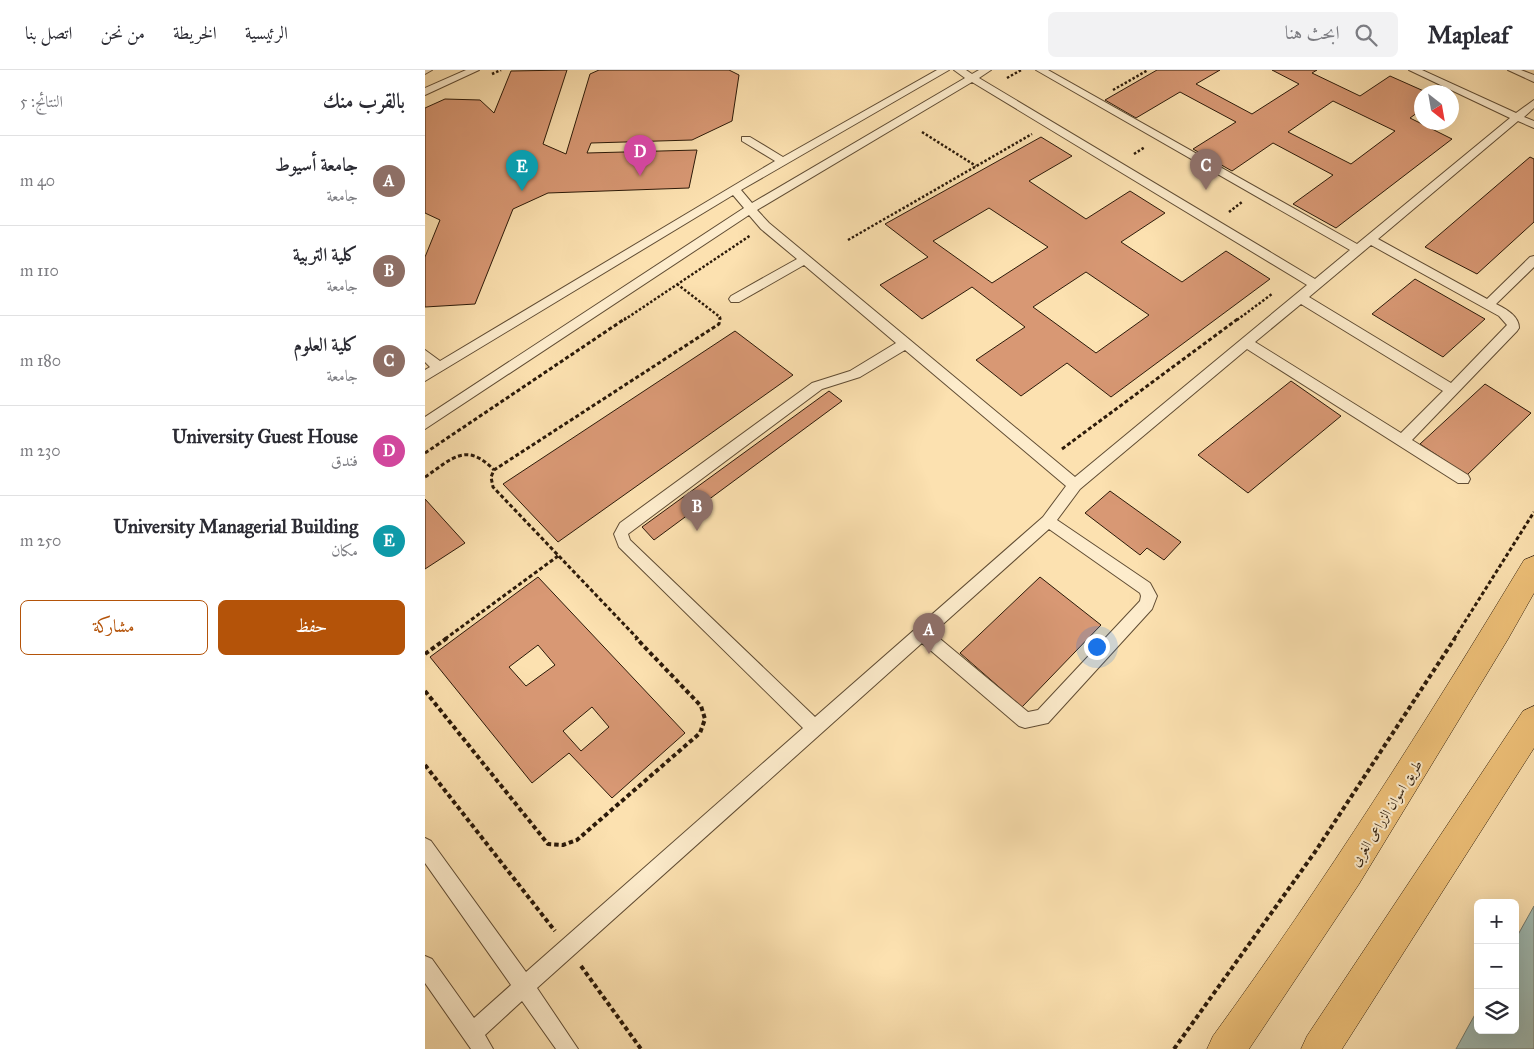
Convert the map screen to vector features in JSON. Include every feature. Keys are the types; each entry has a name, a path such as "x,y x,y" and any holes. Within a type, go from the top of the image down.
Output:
{"main road":[{"name":"طريق اسوان الزراعى الغربى","path":"1226,1049 1351,868 1438,730 1534,568"},
{"path":"1320,1049 1534,721"}],"lane":[{"path":"425,92 474,70"},
{"path":"425,376 734,189 944,70"},
{"path":"959,70 1314,284"},
{"path":"425,424 750,209 986,70"},
{"path":"1041,70 1358,248"},
{"path":"1414,70 1534,125"},
{"path":"1513,70 1534,79"},
{"path":"425,967 477,1041 523,986 1048,521 1075,485 1314,284 1534,103"},
{"path":"746,139 783,161"},
{"path":"734,189 765,226 1075,485"},
{"path":"1370,239 1508,316 1513,324 1513,328 1403,441"},
{"path":"735,299 805,259"},
{"path":"1488,305 1534,260"},
{"path":"1299,297 1452,390"},
{"path":"1245,342 1463,479"},
{"path":"815,728 624,543 621,534 625,527 817,386 855,374 906,343"},
{"path":"425,354 439,367"},
{"path":"922,633 1025,720 1042,716 1147,604 1149,596 1145,588 1048,521"},
{"path":"425,847 568,1049"}],"path":[{"path":"989,88 1021,70"},
{"path":"1095,100 1148,70"},
{"path":"922,132 976,166"},
{"path":"848,240 1033,134"},
{"path":"1117,165 1161,138"},
{"path":"1213,223 1257,192"},
{"path":"425,453 765,226"},
{"path":"425,692 548,844 555,846 563,846 577,840 700,732 705,719 701,706 493,486 491,477 494,470 719,324 720,317 715,311 677,284"},
{"path":"1046,461 1276,291"},
{"path":"425,477 460,455 468,454 476,455 494,470"},
{"path":"1174,1049 1221,986 1430,679 1534,512"},
{"path":"425,654 558,556"},
{"path":"425,765 567,947 641,1049"}],"water":[{"path":"1534,906 1534,1049 1456,1049 1474,1016 1474,1034 1519,1034 1519,933"}],"building":[{"path":"567,70 543,144 566,154 590,74 599,70 729,70 739,75 732,121 692,140 591,143 587,153 697,150 689,188 548,193 513,209 475,304 425,307 425,257 440,220 425,213 425,108 445,99 480,100 494,113 511,71"},
{"path":"1157,70 1220,70 1196,84 1252,114 1299,84 1272,70 1317,70 1312,73 1360,96 1390,76 1414,87 1414,115 1410,118 1414,120 1414,130 1434,130 1452,139 1336,228 1293,204 1333,175 1273,143 1232,171 1193,149 1236,122 1180,92 1136,118 1105,100","holes":["1333,101 1395,131 1351,164 1288,132"]},
{"path":"1041,137 1072,156 1029,181 1086,219 1130,191 1165,213 1121,242 1182,282 1226,251 1270,279 1111,397 1067,363 1021,396 976,360 1025,327 972,287 922,319 880,285 928,257 885,224","holes":["989,208 1048,247 992,283 933,241","1086,272 1149,315 1096,353 1033,307"]},
{"path":"1530,157 1534,159 1534,222 1477,274 1425,247"},
{"path":"1415,279 1485,319 1443,357 1372,314"},
{"path":"735,331 793,375 558,542 503,484"},
{"path":"1291,381 1341,416 1248,493 1198,455"},
{"path":"1485,384 1531,413 1467,475 1420,444"},
{"path":"829,391 842,401 654,540 642,527"},
{"path":"1110,491 1181,542 1164,560 1147,548 1140,555 1085,513"},
{"path":"425,499 465,543 425,569"},
{"path":"538,577 685,733 612,798 569,753 532,783 430,657","holes":["538,645 555,665 526,686 509,667","592,707 609,727 581,751 563,731"]},
{"path":"1040,577 1101,625 1022,707 960,653"}],"place":[{"name":"University Guest House","path":"640,176"},
{"name":"كلية العلوم","path":"1206,190"},
{"name":"University Managerial Building","path":"522,191"},
{"name":"كلية التربية","path":"697,531"},
{"name":"جامعة أسيوط","path":"929,654"}]}
